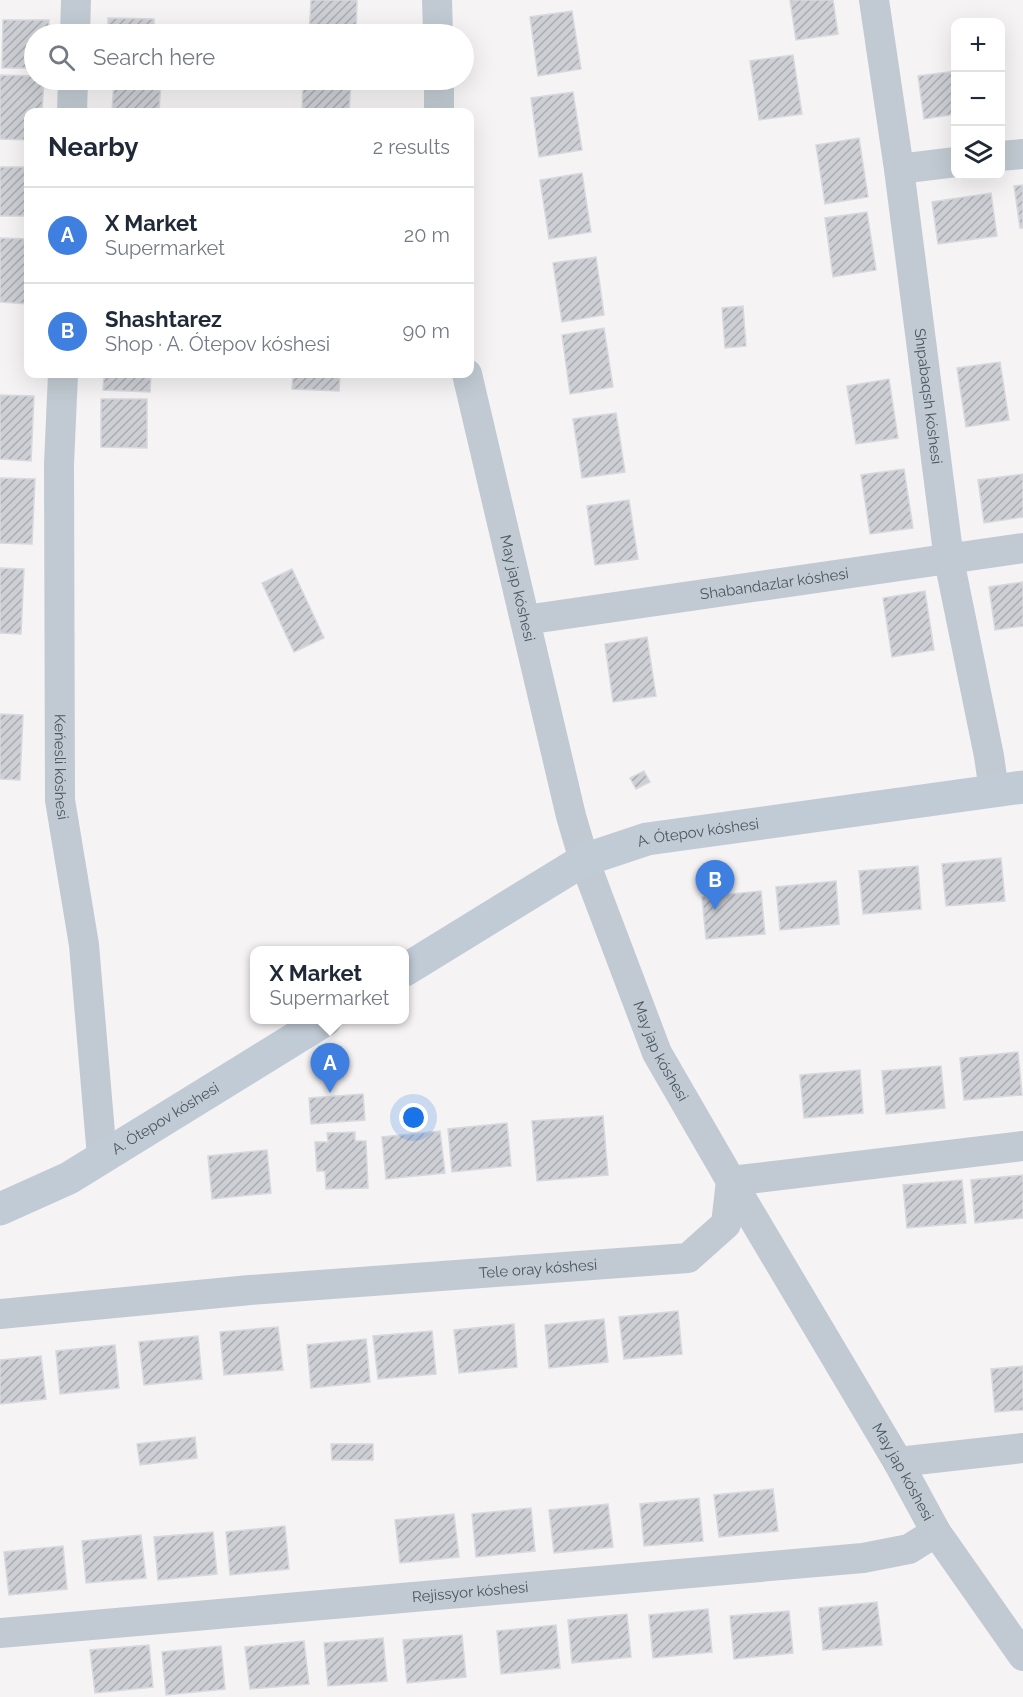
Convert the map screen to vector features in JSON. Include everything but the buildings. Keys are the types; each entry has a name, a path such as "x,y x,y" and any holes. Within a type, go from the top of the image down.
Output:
{"street":[{"path":"75,24 76,0"},
{"path":"437,0 438,24"},
{"name":"Shıpabaqsh kóshesi","path":"874,0 899,169 949,560 989,756 1009,789"},
{"path":"72,108 73,90"},
{"path":"439,90 439,108"},
{"path":"1005,156 1023,154"},
{"path":"899,169 951,163"},
{"name":"Keńesli kóshesi","path":"63,378 60,464 60,800 84,945 102,1157"},
{"name":"May jap kóshesi","path":"468,378 571,816 584,860 657,1053 898,1462 936,1532 1023,1656"},
{"name":"Shabandazlar kóshesi","path":"525,620 1023,548"},
{"name":"A. Ótepov kóshesi","path":"409,968 584,860 647,839 1009,789"},
{"name":"A. Ótepov kóshesi","path":"0,1209 69,1178 319,1024"},
{"path":"731,1181 1023,1146"},
{"name":"Tele oray kóshesi","path":"0,1314 250,1290 687,1258 726,1224 731,1181"},
{"path":"898,1462 1023,1448"},
{"name":"Rejissyor kóshesi","path":"0,1633 863,1558 909,1549 936,1532"}],"place":[{"name":"Shashtarez","path":"715,910"},
{"name":"X Market","path":"330,1093"}]}
